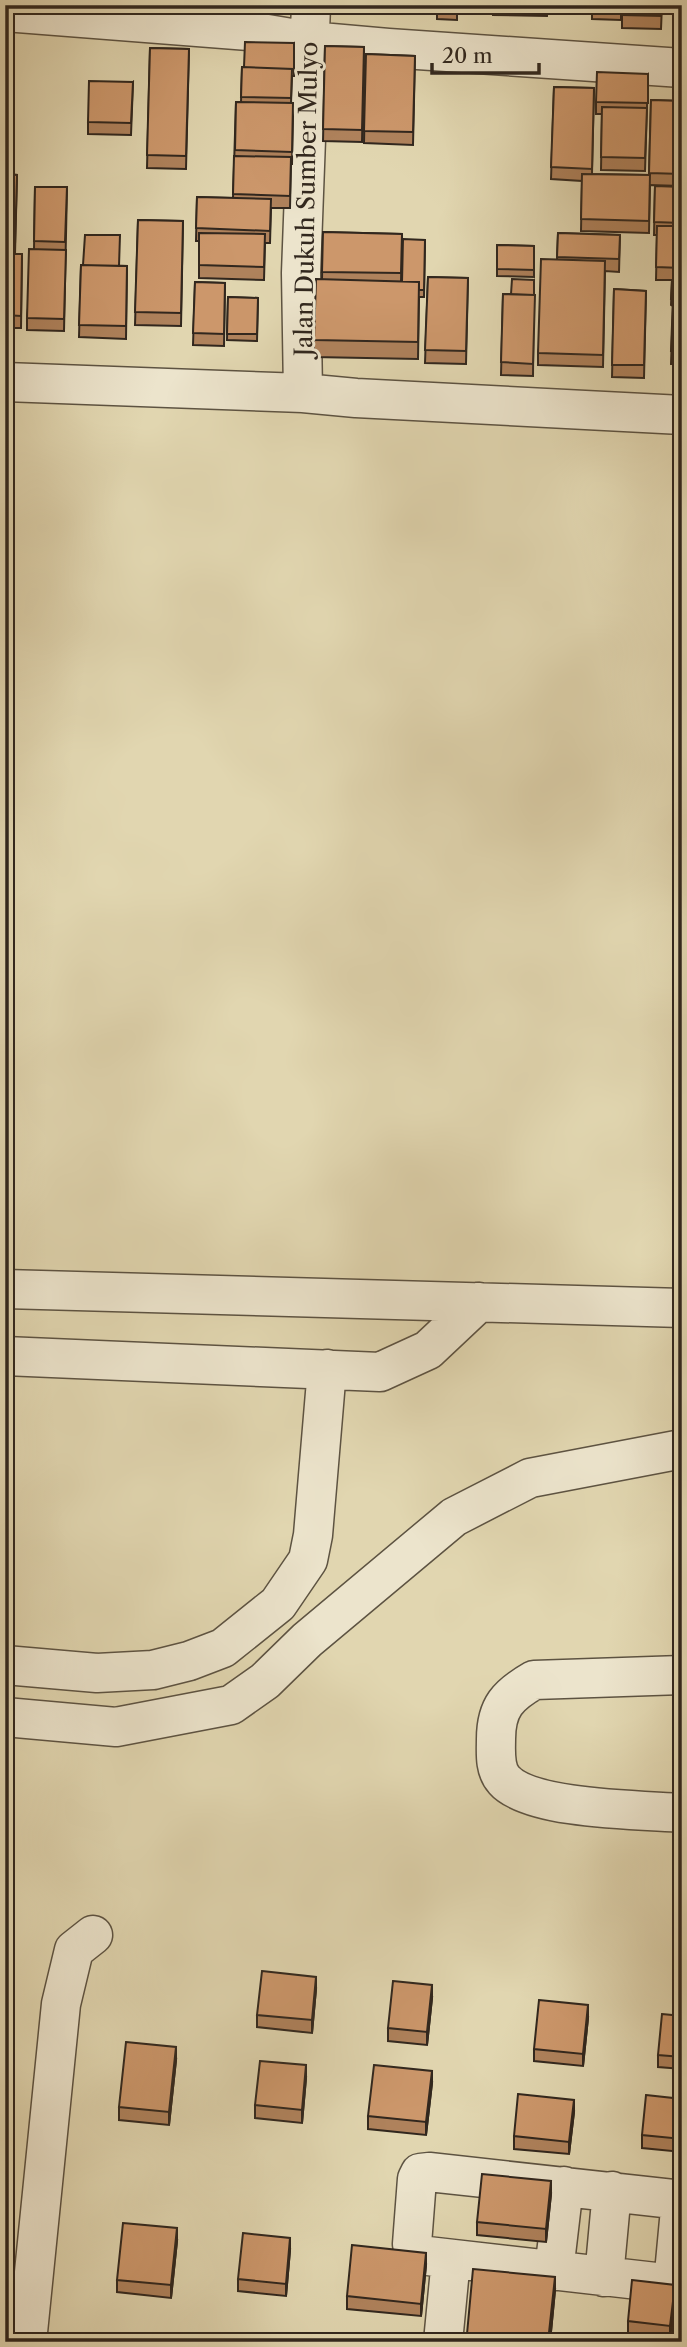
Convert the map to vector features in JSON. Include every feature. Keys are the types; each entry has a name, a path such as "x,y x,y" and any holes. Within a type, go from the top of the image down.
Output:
{"street":[{"path":"5,12 249,31 310,23 402,49 682,68"},
{"name":"Jalan Dukuh Sumber Mulyo","path":"303,393 301,273 310,23"},
{"name":"Jalan Dukuh Sumber Mulyo","path":"5,382 303,393 682,415"},
{"path":"5,1289 682,1308"},
{"path":"5,1356 380,1372 428,1350 479,1302"},
{"path":"5,1665 97,1673 153,1670 189,1661 223,1648 278,1604 308,1560 313,1535 327,1369"},
{"path":"5,1717 116,1727 231,1705 265,1681 307,1640 454,1517 530,1478 682,1449"},
{"path":"682,1675 534,1680 514,1691 502,1707 496,1725 496,1761 503,1779 513,1787 576,1806 682,1813"},
{"path":"27,2342 61,2004 74,1950 93,1935"},
{"path":"420,2173 612,2191 681,2199 677,2285 419,2255 414,2252 412,2244 417,2179 420,2173"},
{"path":"554,2271 564,2186"},
{"path":"604,2277 612,2191"},
{"path":"443,2342 451,2259"}],"building":[{"path":"457,5 457,7 437,7"},
{"path":"621,5 621,7 592,6"},
{"path":"622,5 662,5 661,16 622,15"},
{"path":"676,5 682,5 682,40 676,40"},
{"path":"245,42 294,43 294,69 244,67"},
{"path":"325,46 364,47 362,130 323,129"},
{"path":"150,48 189,49 186,156 147,155"},
{"path":"366,54 415,56 413,132 364,131"},
{"path":"242,67 292,69 291,98 241,97"},
{"path":"597,72 648,74 648,103 596,102"},
{"path":"89,81 133,82 131,123 88,122"},
{"path":"554,87 594,88 592,169 551,167"},
{"path":"651,100 682,101 682,174 649,173"},
{"path":"236,102 293,103 292,152 235,150"},
{"path":"602,107 647,108 645,158 601,157"},
{"path":"234,156 291,157 290,196 233,194"},
{"path":"5,174 17,175 15,245 5,244"},
{"path":"582,174 650,175 649,221 581,219"},
{"path":"655,186 682,187 682,223 654,222"},
{"path":"35,187 67,187 65,242 34,241"},
{"path":"197,197 271,199 270,231 196,228"},
{"path":"138,220 183,221 181,313 135,312"},
{"path":"657,226 682,226 682,268 656,267"},
{"path":"323,232 402,234 401,273 322,272"},
{"path":"199,233 265,234 264,267 199,265"},
{"path":"558,233 620,235 619,259 557,257"},
{"path":"85,235 120,235 119,266 83,265"},
{"path":"403,239 425,240 424,290 419,290 419,282 402,282"},
{"path":"497,245 534,246 534,270 497,269"},
{"path":"29,249 66,250 64,319 27,318"},
{"path":"5,254 22,254 21,316 5,315"},
{"path":"541,259 605,261 603,355 538,353"},
{"path":"81,265 127,266 126,326 79,325"},
{"path":"428,277 468,278 466,351 425,350"},
{"path":"316,279 419,282 418,342 314,340"},
{"path":"512,279 534,280 534,295 511,294"},
{"path":"672,280 682,280 682,299 671,299"},
{"path":"195,282 225,283 224,334 193,333"},
{"path":"614,289 646,291 644,365 612,365"},
{"path":"503,294 535,295 533,364 501,362"},
{"path":"228,297 258,298 257,334 227,334"},
{"path":"673,299 682,299 682,352 671,351"},
{"path":"262,1971 316,1977 312,2020 257,2015"},
{"path":"393,1981 432,1985 427,2032 388,2028"},
{"path":"539,2000 588,2005 583,2054 534,2049"},
{"path":"662,2014 682,2016 682,2057 658,2055"},
{"path":"126,2042 176,2047 169,2112 119,2107"},
{"path":"260,2061 306,2065 302,2110 255,2105"},
{"path":"374,2065 432,2071 426,2122 368,2116"},
{"path":"518,2094 574,2100 569,2142 514,2136"},
{"path":"646,2095 682,2099 682,2139 642,2135"},
{"path":"482,2174 551,2181 546,2229 477,2222"},
{"path":"123,2223 177,2228 171,2285 117,2280"},
{"path":"243,2233 290,2238 286,2284 238,2279"},
{"path":"352,2245 426,2253 421,2304 347,2296"},
{"path":"473,2269 555,2277 548,2342 467,2334"},
{"path":"632,2280 675,2285 670,2326 628,2321"}]}
